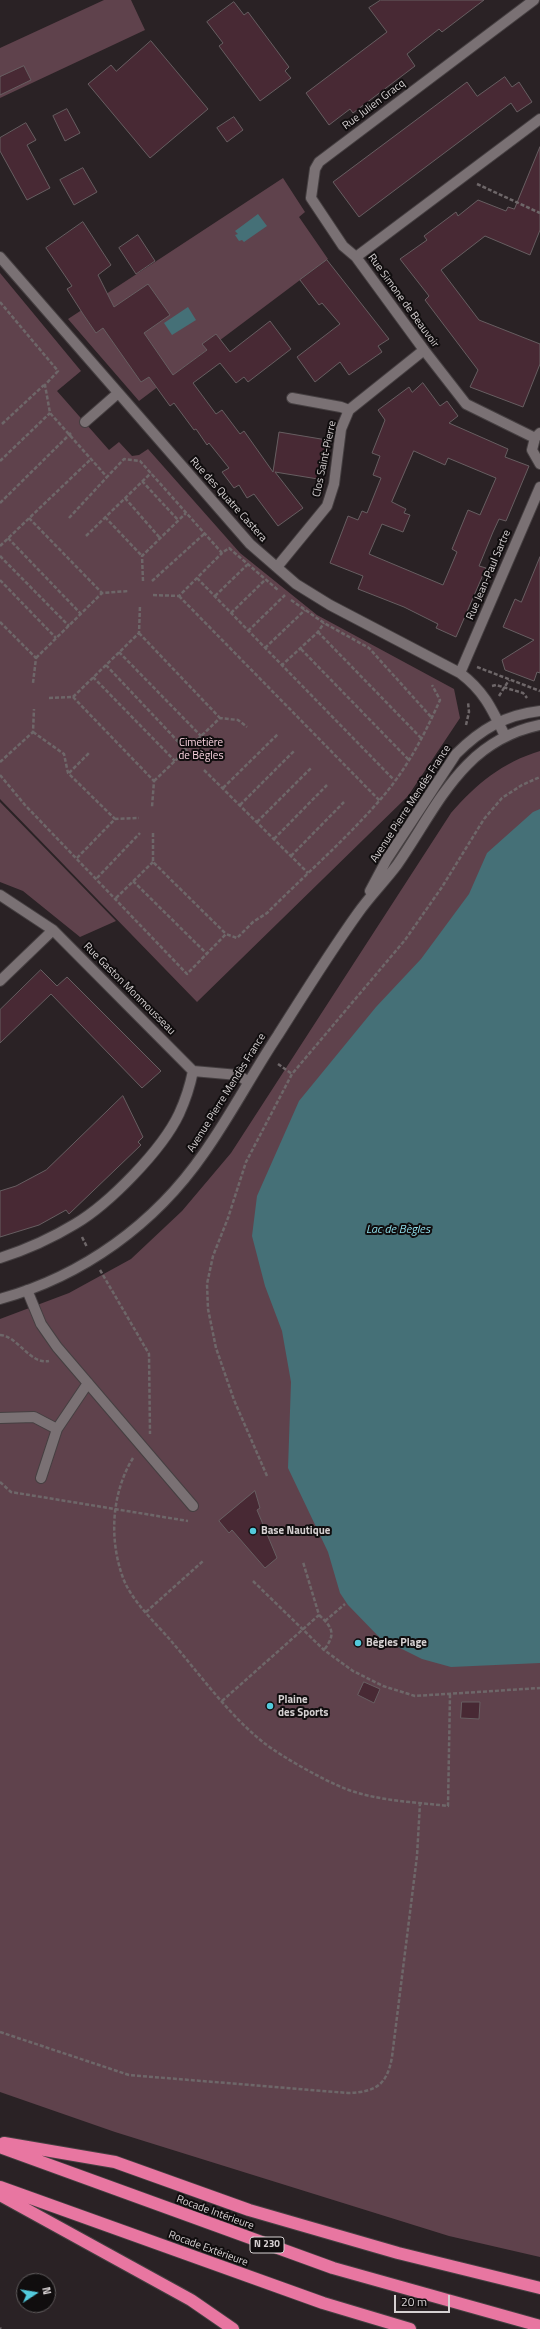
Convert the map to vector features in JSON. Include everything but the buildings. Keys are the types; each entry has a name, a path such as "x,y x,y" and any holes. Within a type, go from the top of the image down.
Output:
{"highway":[{"path":"0,2142 116,2162 249,2210 398,2254 540,2288"},
{"name":"Rocade Intérieure","path":"0,2147 333,2268 540,2326"},
{"name":"Rocade Extérieure","path":"0,2187 308,2298 410,2329"},
{"path":"0,2195 191,2300 233,2329"}],"street":[{"name":"Rue Julien Gracq","path":"356,257 343,246 311,198 315,169 319,162 534,0"},
{"name":"Rue Simone de Beauvoir","path":"538,435 466,404 424,350 356,257 464,178 540,119"},
{"name":"Rue des Quatre Castera","path":"0,257 250,544 296,584 330,605 460,673 479,688 505,736"},
{"name":"Clos Saint-Pierre","path":"277,567 326,506 334,484 341,429 349,410 424,350"},
{"path":"84,422 118,394"},
{"name":"Clos Saint-Pierre","path":"292,398 349,410"},
{"path":"538,435 532,450 540,464"},
{"name":"Rue Jean-Paul Sartre","path":"460,673 540,487"},
{"path":"498,722 514,715 540,711"},
{"name":"Avenue Pierre Mendès France","path":"359,912 387,859 456,754 467,743 498,722"},
{"path":"505,736 519,730 540,725"},
{"name":"Avenue Pierre Mendès France","path":"0,1299 62,1276 94,1258 139,1226 180,1184 224,1123 247,1081 359,912 396,866 460,771 477,755 505,736"},
{"name":"Rue Gaston Monmousseau","path":"0,896 53,930 193,1071"},
{"path":"0,981 53,930"},
{"path":"0,1258 75,1224 95,1210 126,1182 158,1145 178,1115 193,1071 238,1075 247,1081"},
{"path":"27,1290 41,1324 63,1354 193,1506"},
{"path":"41,1478 57,1429 88,1383"},
{"path":"0,1418 34,1417 57,1429"}],"path":[{"path":"464,178 540,214"},
{"path":"0,302 58,371 45,385 2,424"},
{"path":"45,385 50,413 107,477"},
{"path":"0,461 50,413"},
{"path":"0,503 84,422"},
{"path":"0,546 91,458"},
{"path":"69,518 124,459 140,461 222,553"},
{"path":"86,536 151,473"},
{"path":"142,482 178,520"},
{"path":"125,498 160,538"},
{"path":"142,556 186,513"},
{"path":"105,517 142,556 143,581"},
{"path":"29,518 102,593"},
{"path":"152,581 204,534"},
{"path":"8,538 81,614"},
{"path":"179,596 222,553 229,548 265,580 305,610 324,623 369,648 432,718"},
{"path":"0,556 68,626"},
{"path":"215,596 247,565"},
{"path":"197,578 394,780"},
{"path":"0,580 56,638"},
{"path":"231,613 265,580"},
{"path":"33,683 36,658 102,593 129,591"},
{"path":"153,595 179,596 380,801"},
{"path":"248,631 285,595"},
{"path":"48,698 73,697 139,633 140,605"},
{"path":"265,648 305,610"},
{"path":"0,622 36,658"},
{"path":"282,666 318,632 324,623"},
{"path":"318,632 421,738"},
{"path":"139,633 220,718 238,720 247,727"},
{"path":"301,649 409,760"},
{"path":"119,652 201,736"},
{"path":"466,661 486,672 540,691"},
{"path":"106,665 186,750"},
{"path":"93,677 174,761"},
{"path":"152,834 153,862 226,934 237,938 253,922 267,913 380,801 409,760 432,718 440,700 432,686"},
{"path":"73,697 154,781"},
{"path":"0,762 33,732 34,709"},
{"path":"152,807 154,781 220,718"},
{"path":"33,732 64,754 68,773 115,819"},
{"path":"223,788 278,734"},
{"path":"240,805 294,751"},
{"path":"68,773 90,753"},
{"path":"256,822 311,768"},
{"path":"204,770 308,873"},
{"path":"0,776 25,805 97,878 187,974 226,934"},
{"path":"267,1476 234,1400 216,1348 208,1309 207,1284 213,1256 228,1218 246,1162 292,1074 406,940 442,888 484,819 502,798 522,785 540,777"},
{"path":"274,839 328,785"},
{"path":"290,856 344,802"},
{"path":"77,858 115,819 139,818"},
{"path":"97,878 140,833"},
{"path":"116,898 153,862"},
{"path":"133,881 207,954"},
{"path":"278,1064 292,1074"},
{"path":"75,1224 149,1354 150,1434 141,1445 124,1473 115,1510 114,1533 117,1557 122,1576 146,1612 222,1701 264,1743 303,1767 340,1786 387,1799 448,1806 450,1694"},
{"path":"0,1335 13,1340 39,1360 46,1361 63,1354"},
{"path":"0,1482 11,1492 115,1510 191,1521"},
{"path":"146,1612 203,1561"},
{"path":"303,1562 319,1615 331,1631 332,1640 324,1650"},
{"path":"253,1581 324,1650 353,1671 383,1686 415,1696 540,1688"},
{"path":"325,1621 345,1604"},
{"path":"222,1701 319,1615"},
{"path":"0,2032 128,2075 348,2092 366,2092 379,2085 389,2074 392,2057 417,1856 420,1802"}],"green space":[{"path":"104,0 131,0 145,30 0,98 0,48"},
{"path":"283,178 305,212 299,217 328,259 139,401 68,319"},
{"name":"Cimetière de Bègles","path":"0,273 81,371 57,391 109,450 119,442 132,456 139,455 148,449 240,553 317,615 454,689 460,718 408,796 197,1002 0,799"},
{"name":"Plaine des Sports","path":"540,751 540,2257 449,2236 115,2132 0,2092 0,1319 69,1293 131,1259 182,1211 231,1153 451,813 460,802 491,775 514,761"},
{"path":"0,802 116,921 80,937 23,891 0,882"}],"water":[{"path":"258,214 267,226 244,242 242,240 239,241 235,235 238,234 235,231"},
{"path":"188,307 196,320 172,335 164,323"},
{"name":"Lac de Bègles","path":"540,809 540,1663 451,1667 422,1659 380,1638 348,1605 340,1593 328,1552 288,1468 291,1382 282,1331 265,1286 252,1236 257,1196 299,1101 376,1007 421,959 469,894 487,853 533,812"}],"place":[{"name":"Base Nautique","path":"253,1531"},
{"name":"Bègles Plage","path":"358,1643"},
{"name":"Plaine des Sports","path":"270,1706"}]}
